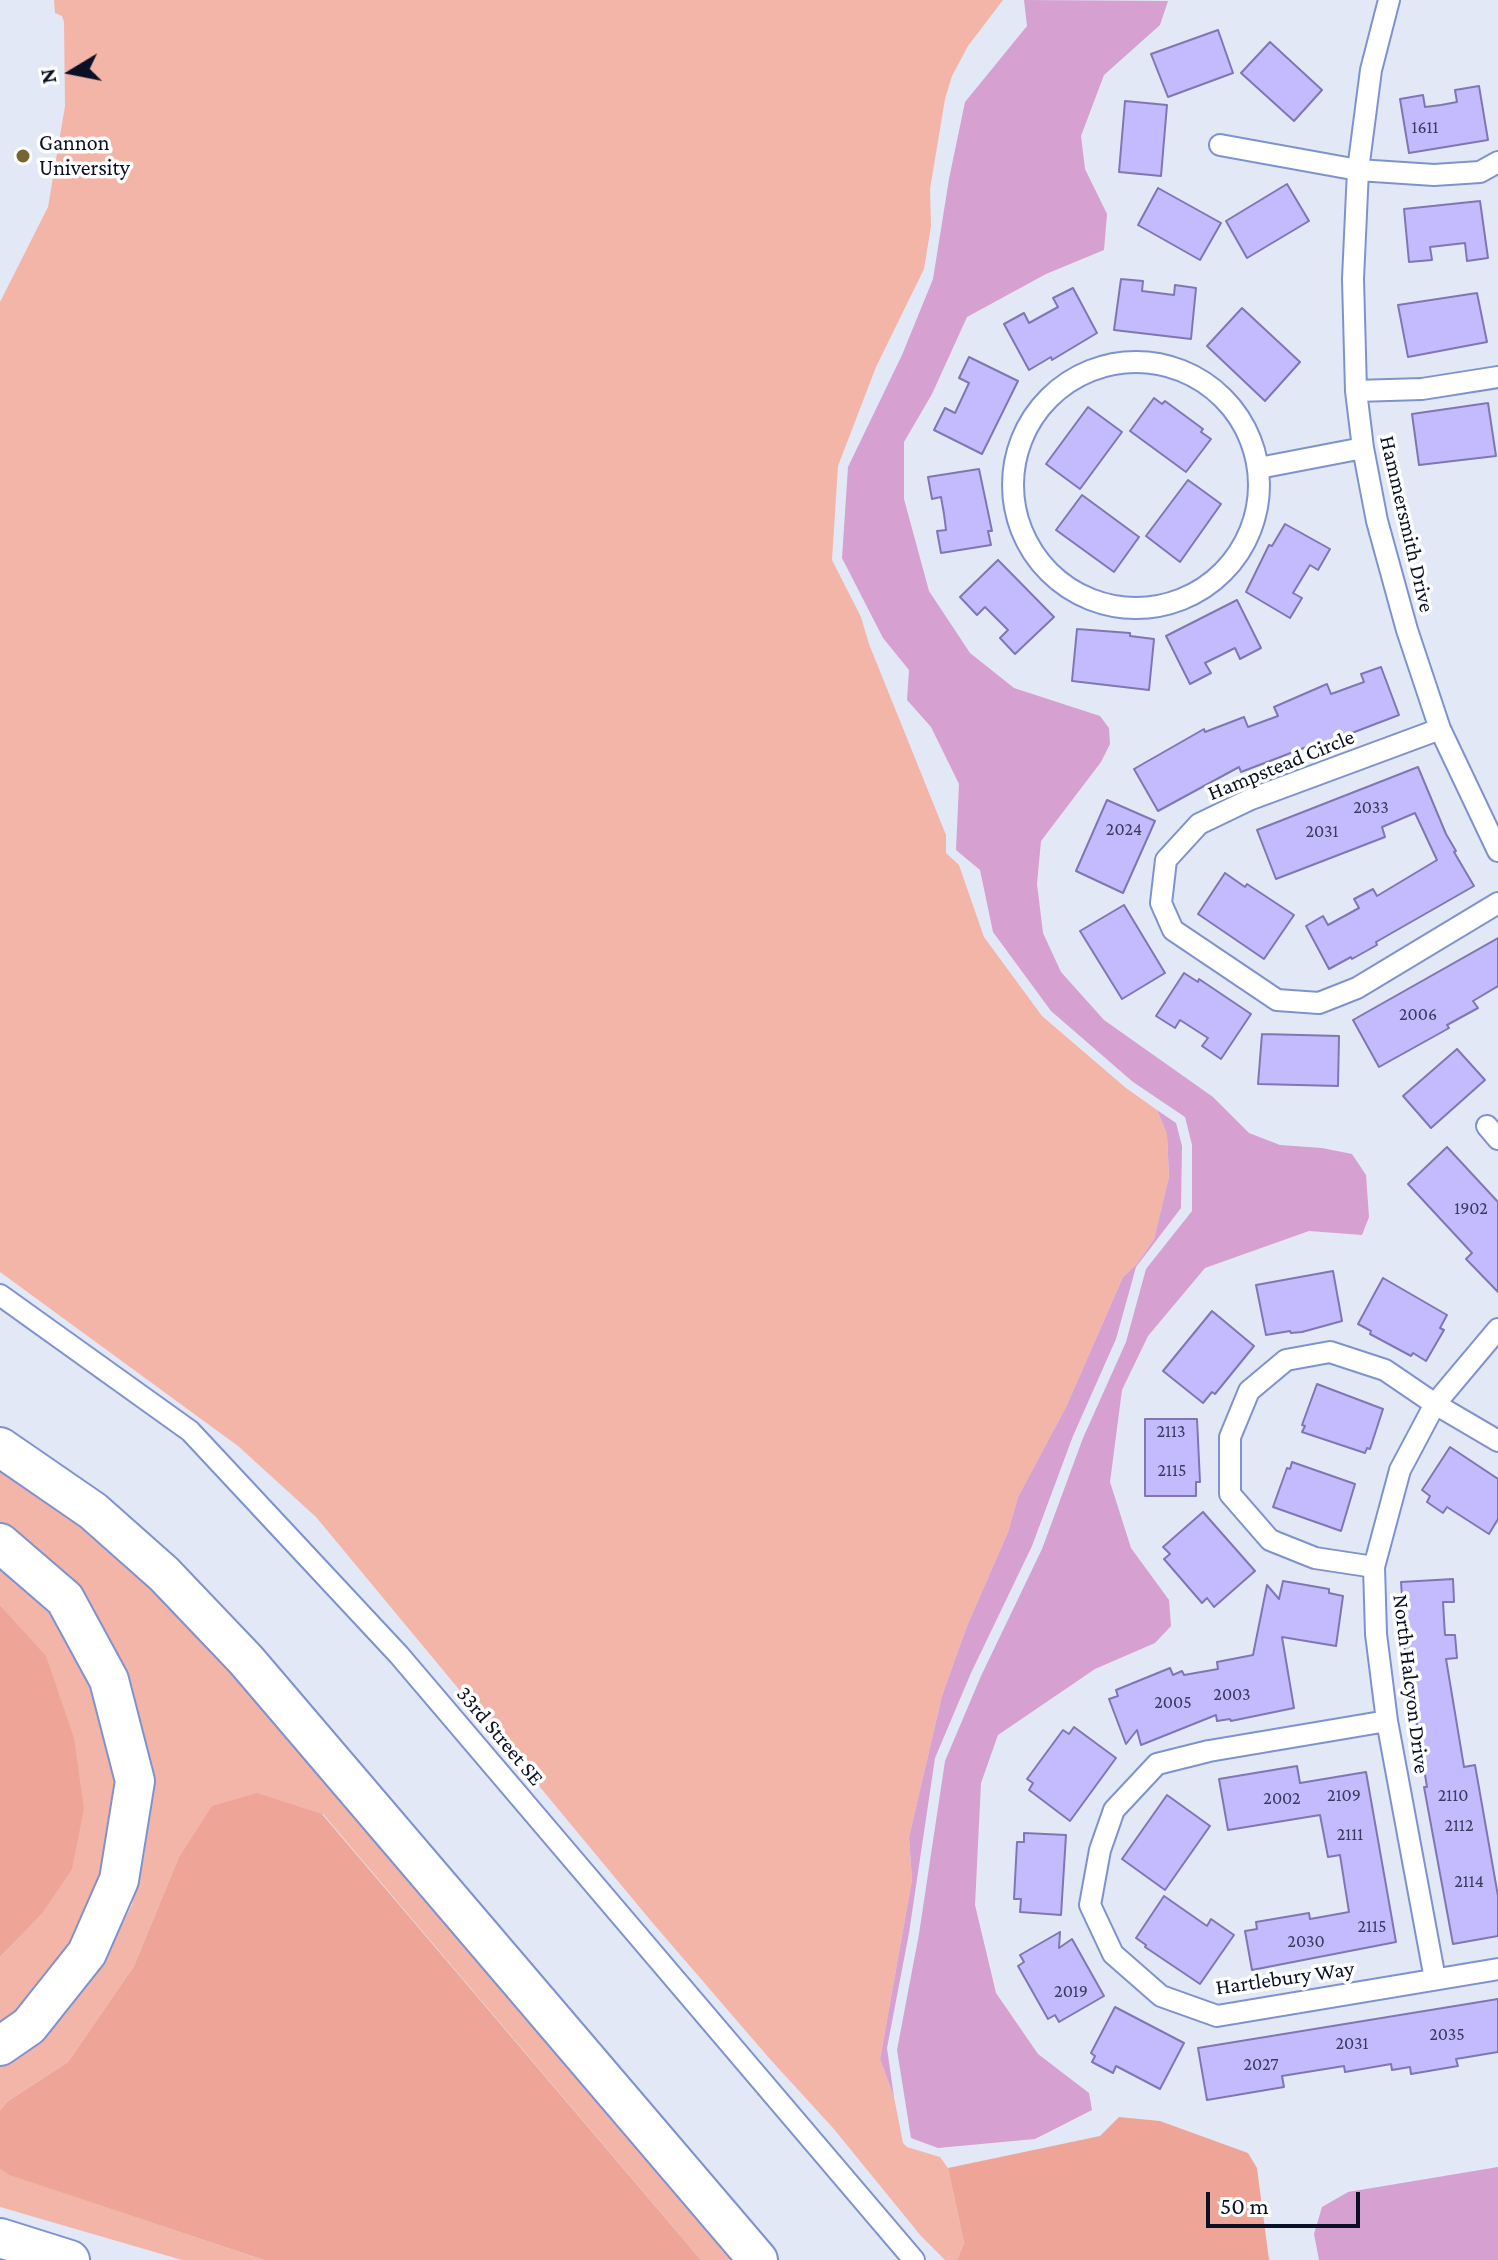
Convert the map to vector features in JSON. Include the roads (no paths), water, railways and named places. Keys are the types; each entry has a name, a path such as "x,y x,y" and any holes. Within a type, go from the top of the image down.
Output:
{"highway":[{"path":"0,1447 93,1511 164,1574 246,1660 758,2260"},
{"path":"0,1543 65,1599 109,1680 135,1781 119,1880 87,1953 29,2026 0,2046"},
{"path":"0,2238 70,2260"}],"street":[{"name":"Hammersmith Drive","path":"1389,0 1371,70 1358,170 1353,279 1356,391 1363,448 1377,521 1403,616 1440,729 1495,839"},
{"path":"1220,145 1358,170 1434,175 1480,172 1498,162"},
{"path":"1147,360 1199,378 1239,416 1259,468 1254,523 1226,571 1180,602 1152,606 1125,609 1072,592 1032,554 1013,501 1018,446 1046,398 1092,368 1147,360"},
{"path":"1356,391 1422,389 1498,377"},
{"path":"1259,468 1363,448"},
{"name":"Hampstead Circle","path":"1440,729 1251,799 1199,824 1166,860 1161,903 1173,930 1277,1000 1319,1003 1357,988 1498,903"},
{"name":"33rd Street SE","path":"0,1295 190,1431 399,1655 914,2260"},
{"name":"North Halcyon Drive","path":"1435,1979 1387,1721 1376,1634 1374,1567 1400,1470 1435,1404 1498,1329"},
{"path":"1374,1567 1315,1558 1270,1540 1230,1494 1230,1437 1249,1391 1286,1360 1330,1352 1385,1370 1498,1441"},
{"name":"Hartlebury Way","path":"1387,1721 1209,1751 1157,1764 1114,1810 1100,1850 1090,1905 1113,1954 1161,1996 1217,2016 1498,1969"}],"place":[{"name":"Gannon University","path":"23,156"}]}
